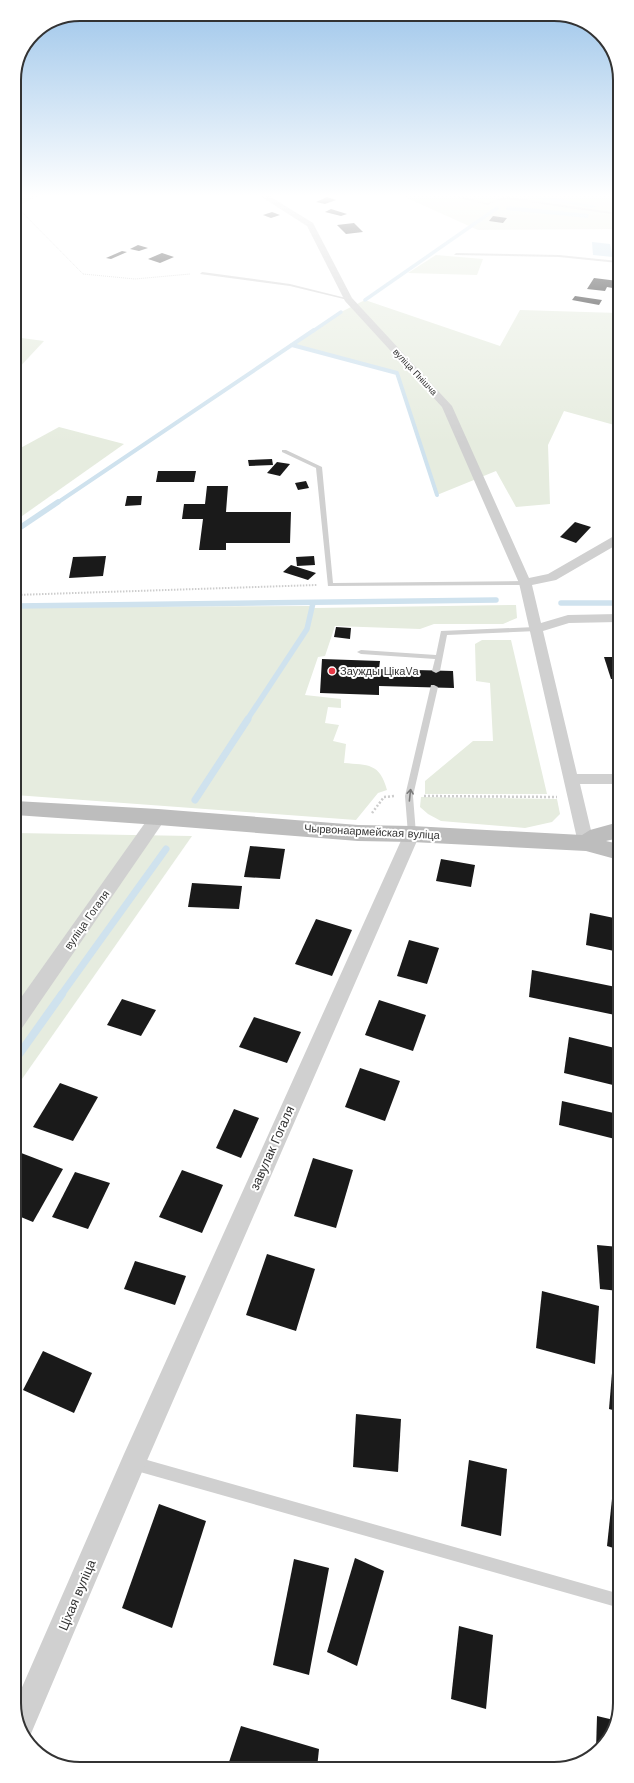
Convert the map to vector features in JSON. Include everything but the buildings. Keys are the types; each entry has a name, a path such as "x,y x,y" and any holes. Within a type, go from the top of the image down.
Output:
{"main road":[{"name":"Чырвонаармейская вуліца","path":"21,808 158,817 358,833 412,834 586,844 613,851"},
{"path":"586,844 598,835 613,831"}],"street":[{"name":"вуліца Пнішча","path":"337,277 348,299 447,406 525,583 586,844"},
{"path":"525,583 552,577 613,542"},
{"path":"535,629 568,619 613,618"},
{"path":"570,779 613,779"},
{"name":"вуліца Гогаля","path":"21,1013 158,817"},
{"name":"завулак Гогаля","path":"133,1463 412,834"},
{"name":"Ціхая вуліца","path":"23,1719 133,1463"}],"lane":[{"path":"236,277 290,284 348,299"},
{"path":"284,451 319,467 330,585 525,583"},
{"path":"436,671 444,632 535,629"},
{"path":"361,652 438,657"},
{"path":"412,834 409,796 434,687"},
{"path":"133,1463 613,1599"}],"path":[{"path":"116,277 134,279 154,277"},
{"path":"21,594 330,585"},
{"path":"358,833 384,797 574,797"}],"shaded area":[{"path":"365,300 500,346 520,310 613,313 613,425 564,411 548,445 550,504 516,507 496,471 437,495 397,373 292,345 341,312"},
{"path":"21,338 44,341 21,366"},
{"path":"59,427 124,444 21,517 21,448"},
{"path":"516,605 517,618 503,624 434,624 420,629 335,626 325,656 318,657 305,695 341,699 341,708 328,707 325,723 339,725 333,741 346,744 344,763 360,764 372,767 377,770 384,781 387,790 378,793 356,820 21,795 21,607 312,606 315,608"},
{"path":"482,640 511,640 547,794 425,794 425,781 473,741 493,741 490,683 476,681 475,644"},
{"path":"421,797 557,799 560,814 552,822 525,828 441,821 428,814 420,807"},
{"path":"21,833 192,836 21,1080"}],"waterway":[{"path":"365,300 398,277"},
{"path":"313,331 341,312"},
{"path":"57,503 314,330"},
{"path":"292,345 397,373 437,495"},
{"path":"21,527 58,502"},
{"path":"21,606 496,600"},
{"path":"247,720 307,629 313,603"},
{"path":"561,603 613,603"},
{"path":"195,800 248,719"},
{"path":"61,995 166,849"},
{"path":"21,1052 62,994"}],"place":[{"name":"Заужды ЦікаVа","path":"332,671"}]}
